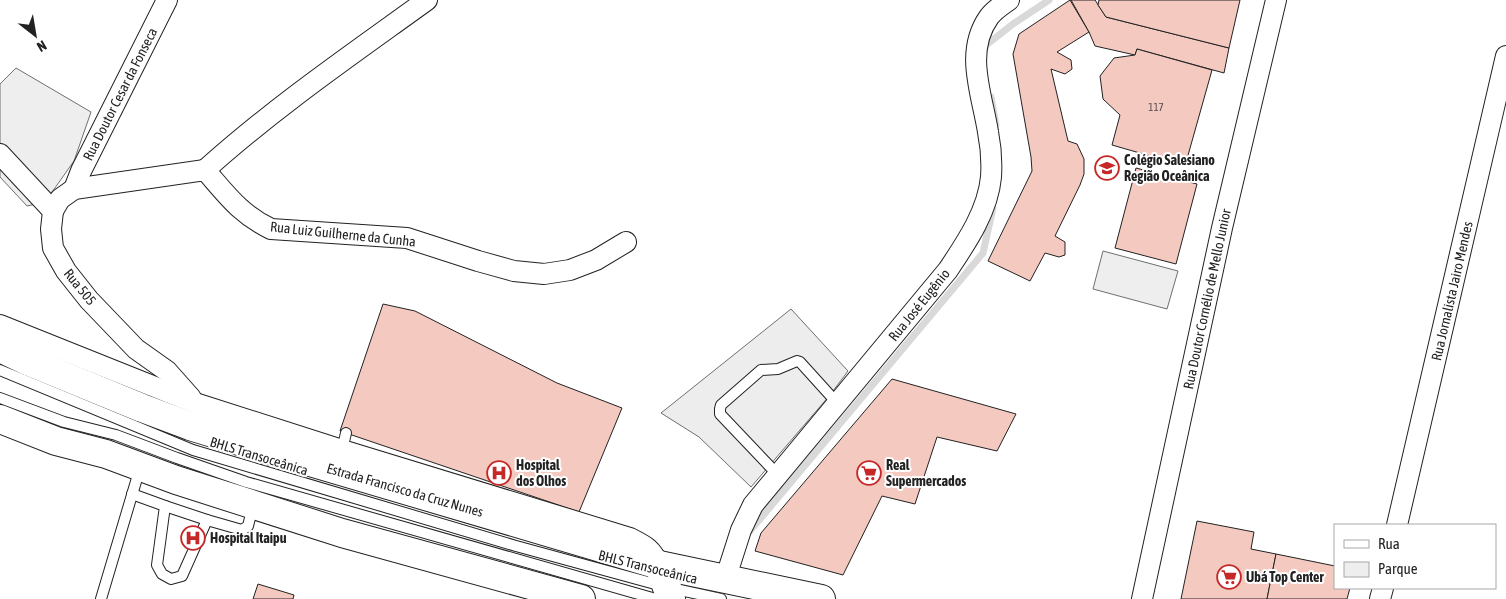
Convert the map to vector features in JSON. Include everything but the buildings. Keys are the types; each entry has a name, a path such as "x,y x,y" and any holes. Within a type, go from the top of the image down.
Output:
{"main road":[{"name":"Estrada Francisco da Cruz Nunes","path":"0,348 34,364 190,426 663,588 723,589 821,599"},
{"path":"0,419 56,441 106,454 140,467 342,533 581,599"}],"street":[{"name":"Rua Doutor Cesar da Fonseca","path":"74,189 81,171 167,0"},
{"path":"0,154 53,211 60,199 74,189 205,170 288,100 427,0"},
{"name":"Rua José Eugênio","path":"723,589 741,530 753,504 948,270 966,244 984,205 990,180 992,157 976,70 978,42 990,16 1010,0"},
{"name":"Rua Doutor Cornélio de Mello Junior","path":"1142,599 1222,228 1276,0"},
{"name":"Rua Jornalista Jairo Mendes","path":"1398,524 1506,56"},
{"name":"Rua Luiz Guilherne da Cunha","path":"205,170 236,206 254,221 271,229 407,238 478,262 514,271 544,274 570,270 596,260 626,242"},
{"name":"Rua 505","path":"53,211 51,229 53,248 66,271 90,300 136,349 167,371 195,402"},
{"path":"0,325 195,402 344,442 630,538 653,552 663,588"}],"lane":[{"path":"777,474 720,414 722,405 761,370 778,369 797,360 838,404"},
{"name":"BHLS Transoceânica","path":"0,370 193,450 663,588"},
{"name":"BHLS Transoceânica","path":"0,398 64,422 116,435 246,482 663,588"},
{"path":"101,599 140,467"},
{"path":"132,494 242,530 248,526 254,505"},
{"path":"165,506 157,565 162,574 171,579 182,576 207,520"}],"green space":[{"path":"16,68 91,112 74,161 45,202 27,206 0,177 0,84"},
{"path":"1103,251 1178,271 1167,309 1093,289"}],"shaded area":[{"path":"791,309 848,371 830,395 751,487 699,437 661,413"}],"waterway":[{"path":"985,49 985,46 1013,24 1049,0"},
{"path":"991,97 996,125"},
{"path":"750,531 983,253 993,208"}],"place":[{"name":"Colégio Salesiano Região Oceânica","path":"1107,168"},
{"name":"Hospital dos Olhos","path":"499,473"},
{"name":"Real Supermercados","path":"869,473"},
{"name":"Hospital Itaipu","path":"193,538"},
{"name":"Ubá Top Center","path":"1229,577"}]}
